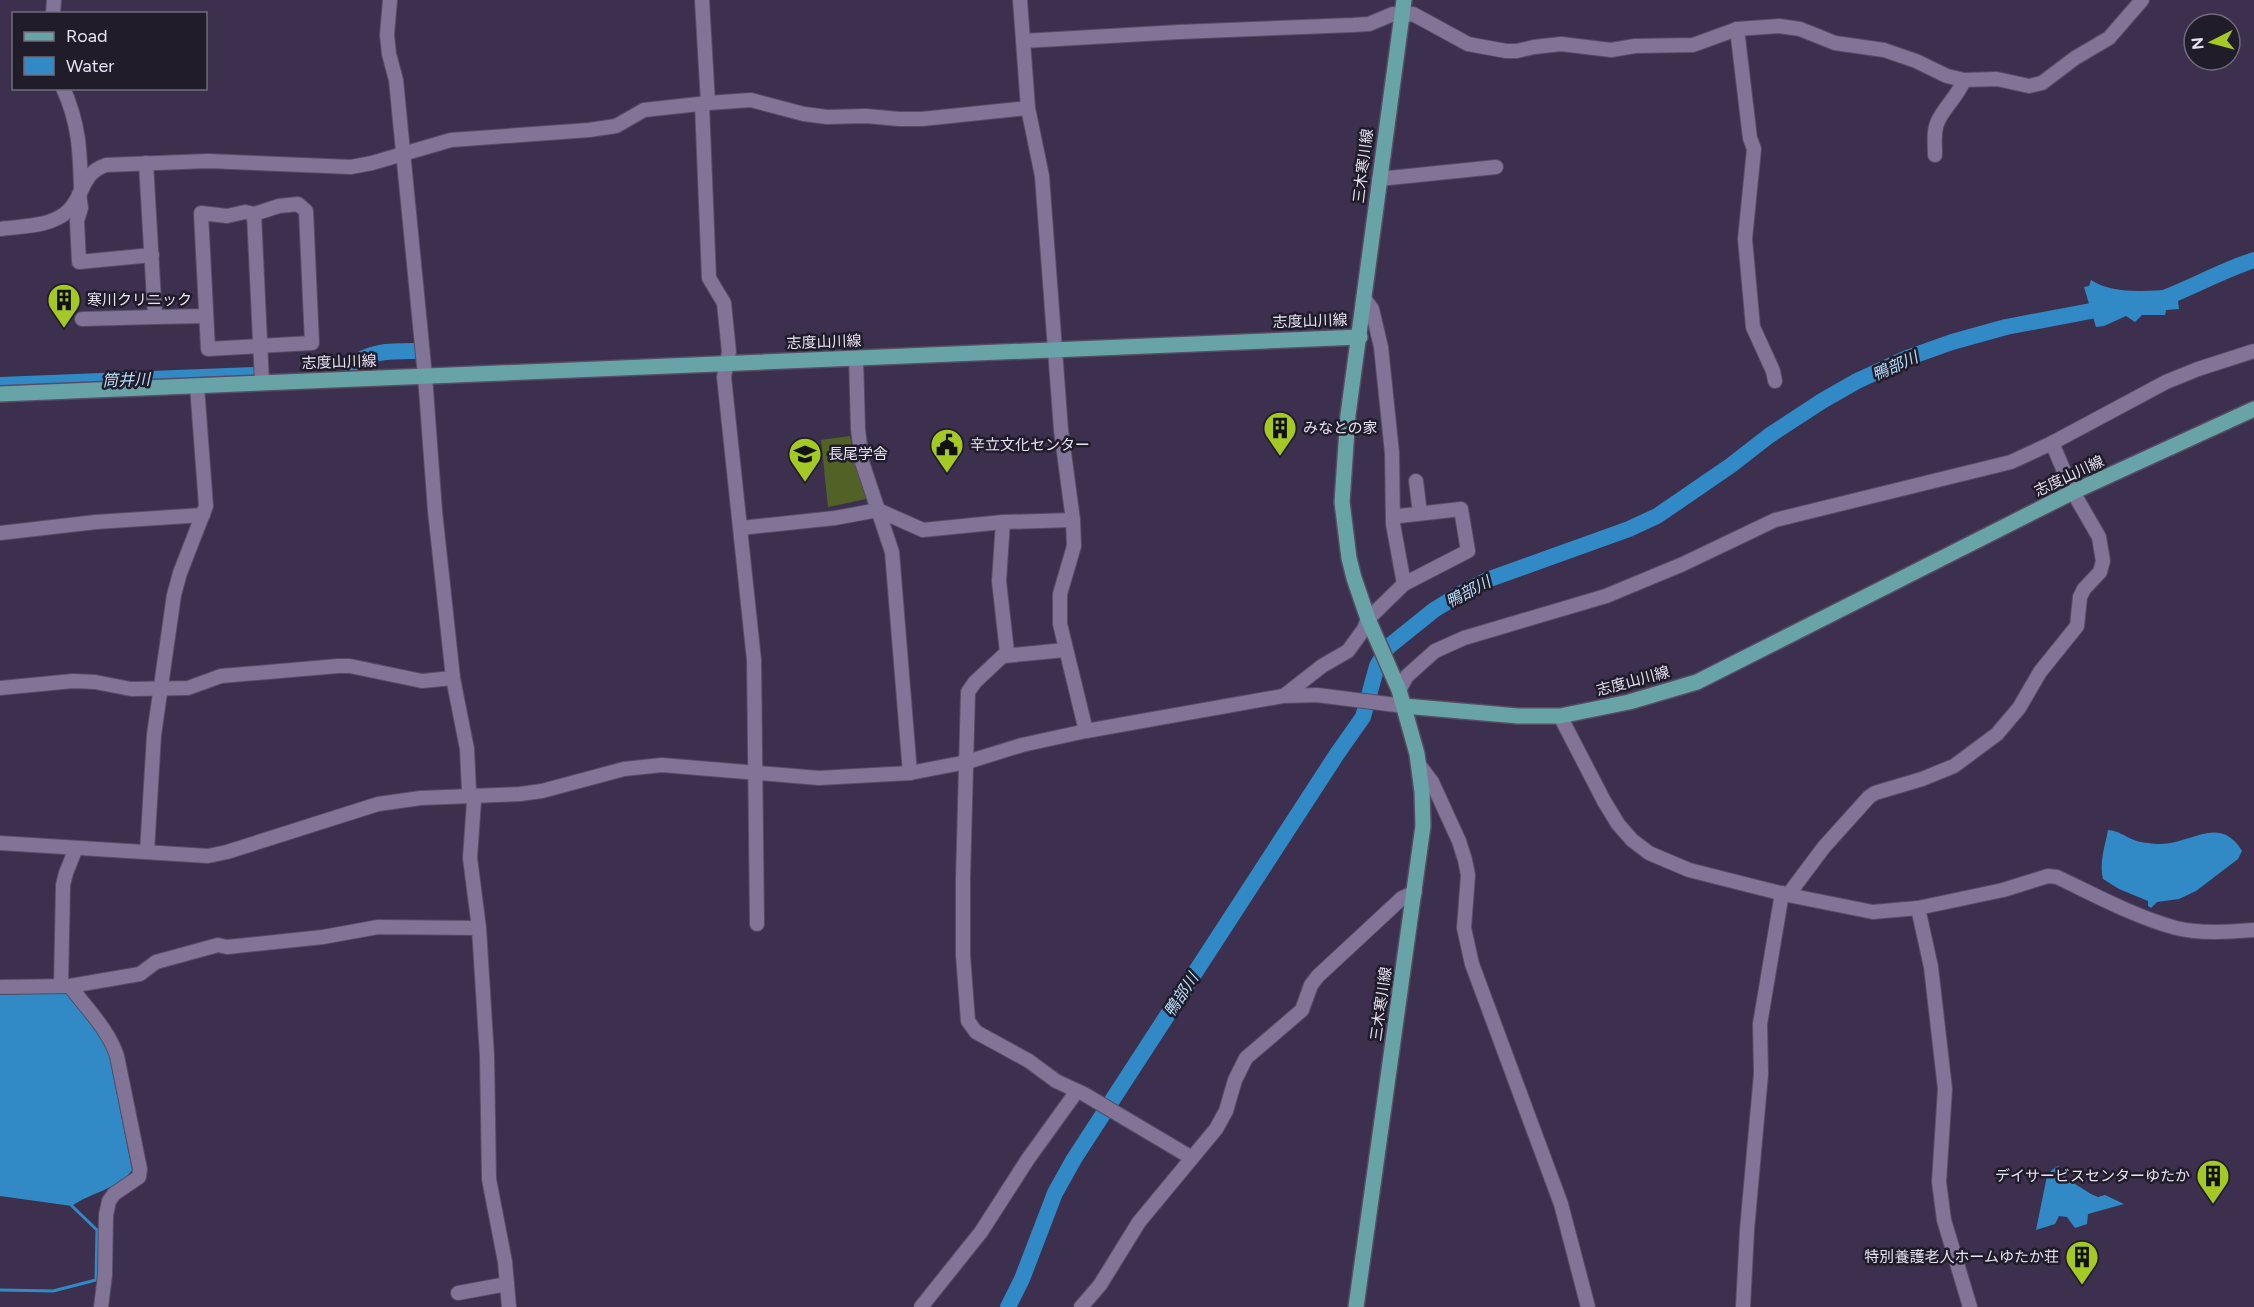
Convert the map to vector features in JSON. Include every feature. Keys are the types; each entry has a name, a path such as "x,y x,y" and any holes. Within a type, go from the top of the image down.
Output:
{"main road":[{"name":"三木寒川線","path":"1360,337 1404,0"},
{"name":"志度山川線","path":"0,394 1360,337 1348,415 1342,502 1349,558 1369,622 1404,706 1518,716 1560,716 1629,702 1697,682 2073,492 2254,409"},
{"name":"三木寒川線","path":"1356,1307 1423,826 1420,766 1404,706"}],"street":[{"path":"390,0 387,35 396,80 425,376 435,511 453,678 467,749 469,791 474,801 470,858 478,928 489,1092 489,1179 505,1262 509,1307"},
{"path":"702,0 709,278 724,303 729,352 724,377 754,660 757,924"},
{"path":"1020,0 1028,108 1042,176 1061,430 1073,520 1074,546 1060,594 1060,624 1086,731"},
{"path":"1023,41 1179,32 1353,26 1369,24 1393,14 1402,16 1413,14 1468,44 1506,51 1561,44 1611,50 1635,46 1694,45 1737,29 1779,26 1800,29 1835,43 1884,50 1917,61 1947,76 1964,80 1997,79 2029,86 2042,83 2075,58 2109,38 2142,0"},
{"path":"1737,29 1750,138 1754,149 1745,239 1753,327 1773,371 1775,381"},
{"path":"1935,155 1934,133 1938,121 1957,95 1964,80"},
{"path":"64,90 73,111 77,130 81,208 77,221 79,262 152,255"},
{"path":"0,229 49,222 61,216 70,210 87,178 96,169 106,165 255,161 316,167 351,167 459,138 589,130 616,126 644,110 752,100 804,114 827,117 866,116 899,120 1028,108"},
{"path":"146,163 156,317"},
{"path":"1379,179 1496,167"},
{"path":"298,204 306,211 312,343 208,349 201,213 228,216 245,212 254,213 279,206 298,204"},
{"path":"254,213 262,383"},
{"path":"1364,298 1372,309 1382,347 1392,453 1393,524 1404,584"},
{"path":"82,319 206,316"},
{"path":"1398,688 1407,676 1435,651 1464,638 1606,596 1683,564 1768,522 2011,462 2052,443 2166,382 2254,351"},
{"path":"856,358 858,429 862,462 892,552 910,774"},
{"path":"147,852 152,754 159,690 174,596 206,506 197,386"},
{"path":"1743,1307 1761,1074 1760,1024 1785,894 1869,797 1953,766 1997,734 2019,708 2040,672 2077,626 2080,597 2084,589 2100,572 2103,561 2099,537 2073,492 2052,443"},
{"path":"1416,481 1420,513"},
{"path":"1283,696 1322,666 1348,651 1369,622 1404,584 1468,551 1461,508 1399,516"},
{"path":"741,528 835,518 878,510 923,530 1003,522 1073,520"},
{"path":"0,533 96,522 203,515"},
{"path":"1003,522 999,580 1007,652 975,682 968,692 963,879 963,956 968,1021 976,1032 1029,1061 1056,1081 1192,1158"},
{"path":"1004,656 1065,650"},
{"path":"0,688 73,681 95,682 131,689 159,690 188,688 221,676 338,666 350,666 422,681 453,678"},
{"path":"0,843 198,856 217,854 378,804 421,798 542,792 624,769 662,765 819,777 910,774 967,762 1022,745 1086,731 1283,696 1299,694 1404,706"},
{"path":"1560,716 1613,816 1632,840 1649,853 1689,870 1785,894 1873,912 1918,908 2003,890 2048,876 2057,877 2139,914 2176,927 2221,932 2254,930"},
{"path":"1420,766 1432,782 1459,841 1468,875 1464,928 1472,964 1561,1204 1588,1307"},
{"path":"76,848 63,885 66,986 107,1032 113,1045 140,1169 139,1177 114,1194 109,1201 106,1215 105,1275 101,1307"},
{"path":"1081,1307 1095,1293 1139,1222 1222,1119 1235,1080 1246,1058 1302,1010 1311,985 1318,976 1402,898 1415,892"},
{"path":"1918,908 1931,967 1945,1089 1939,1182 1944,1220 1970,1307"},
{"path":"0,987 66,986 140,974 156,962 218,945 227,947 312,938 378,927 478,928"},
{"path":"921,1307 981,1232 1028,1159 1080,1093"},
{"path":"458,1293 507,1284"}],"green space":[{"path":"850,436 855,464 866,499 828,507 821,440"}],"water":[{"path":"2091,280 2123,290 2180,289 2185,291 2178,301 2179,309 2166,310 2165,315 2142,315 2135,322 2126,316 2104,326 2096,327 2084,287 2089,286"},
{"path":"2108,830 2137,841 2157,844 2181,841 2203,834 2224,834 2233,840 2242,851 2238,859 2196,891 2179,899 2157,902 2151,908 2148,906 2148,901 2119,889 2103,879 2102,861"},
{"path":"70,992 106,1040 132,1170 120,1182 72,1206 0,1196 0,995"},
{"path":"2058,1166 2067,1179 2091,1194 2098,1197 2105,1195 2124,1204 2088,1214 2087,1224 2075,1228 2067,1217 2059,1216 2055,1224 2036,1230 2047,1176"}],"waterway":[{"name":"鴨部川","path":"2164,298 2254,260"},
{"name":"鴨部川","path":"1008,1307 1022,1279 1055,1193 1074,1159 1363,717 1377,666 1388,647 1434,610 1487,580 1629,529 1657,516 1730,466 1770,435 1857,381 1907,358 1952,342 2006,327 2112,307"},
{"name":"筒井川","path":"350,366 374,354 417,351"},
{"name":"筒井川","path":"0,385 253,375"},
{"path":"0,1290 53,1291 96,1280 97,1230 72,1206"}],"place":[{"name":"寒川クリニック","path":"64,329"},
{"name":"みなとの家","path":"1280,457"},
{"name":"辛立文化センター","path":"947,474"},
{"name":"長尾学舎","path":"805,483"},
{"name":"デイサービスセンターゆたか","path":"2213,1205"},
{"name":"特別養護老人ホームゆたか荘","path":"2082,1286"}]}
